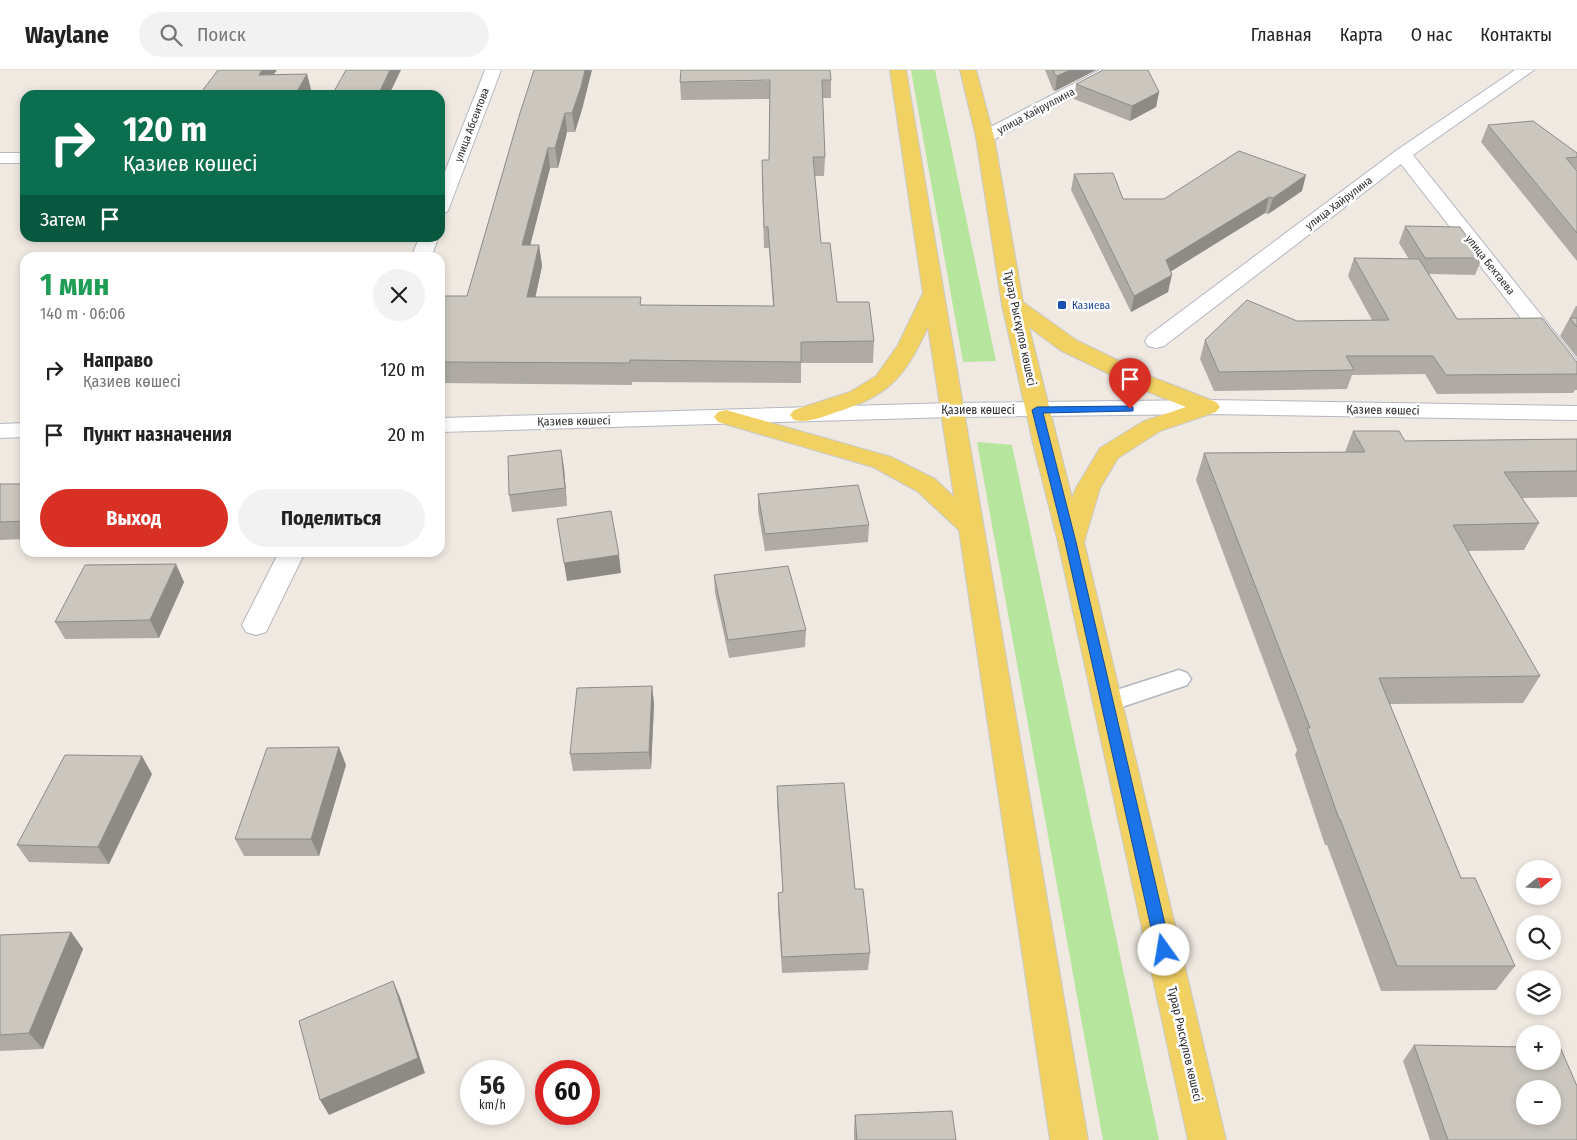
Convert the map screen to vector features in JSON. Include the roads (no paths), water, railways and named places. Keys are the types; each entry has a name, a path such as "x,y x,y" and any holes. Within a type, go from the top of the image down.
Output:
{"main road":[{"path":"898,70 1069,1140"},
{"name":"Тұрар Рыскұлов көшесі","path":"968,70 985,137 1013,305 1037,410 1071,542 1207,1140"},
{"path":"802,415 843,402 876,388 897,363 914,334 933,294"},
{"path":"1013,305 1068,345 1144,382 1208,407"},
{"path":"1071,542 1088,488 1108,453 1152,426 1208,407"},
{"path":"726,417 882,462 926,485 970,526"}],"street":[{"name":"улица Абсеитова","path":"445,195 493,70"},
{"name":"улица Хайруллина","path":"985,137 1112,70"},
{"name":"улица Хайрулина","path":"1156,341 1403,154 1526,70"},
{"name":"улица Бектаева","path":"1403,154 1577,376"},
{"path":"445,157 460,157"},
{"path":"0,158 20,158"},
{"name":"Қазиев көшесі","path":"445,425 952,410 1208,407 1577,413"},
{"path":"0,430 20,430"},
{"path":"256,625 290,557"}],"lane":[{"path":"1107,703 1179,679"}],"place":[{"name":"Казиева","path":"1062,305"}]}
